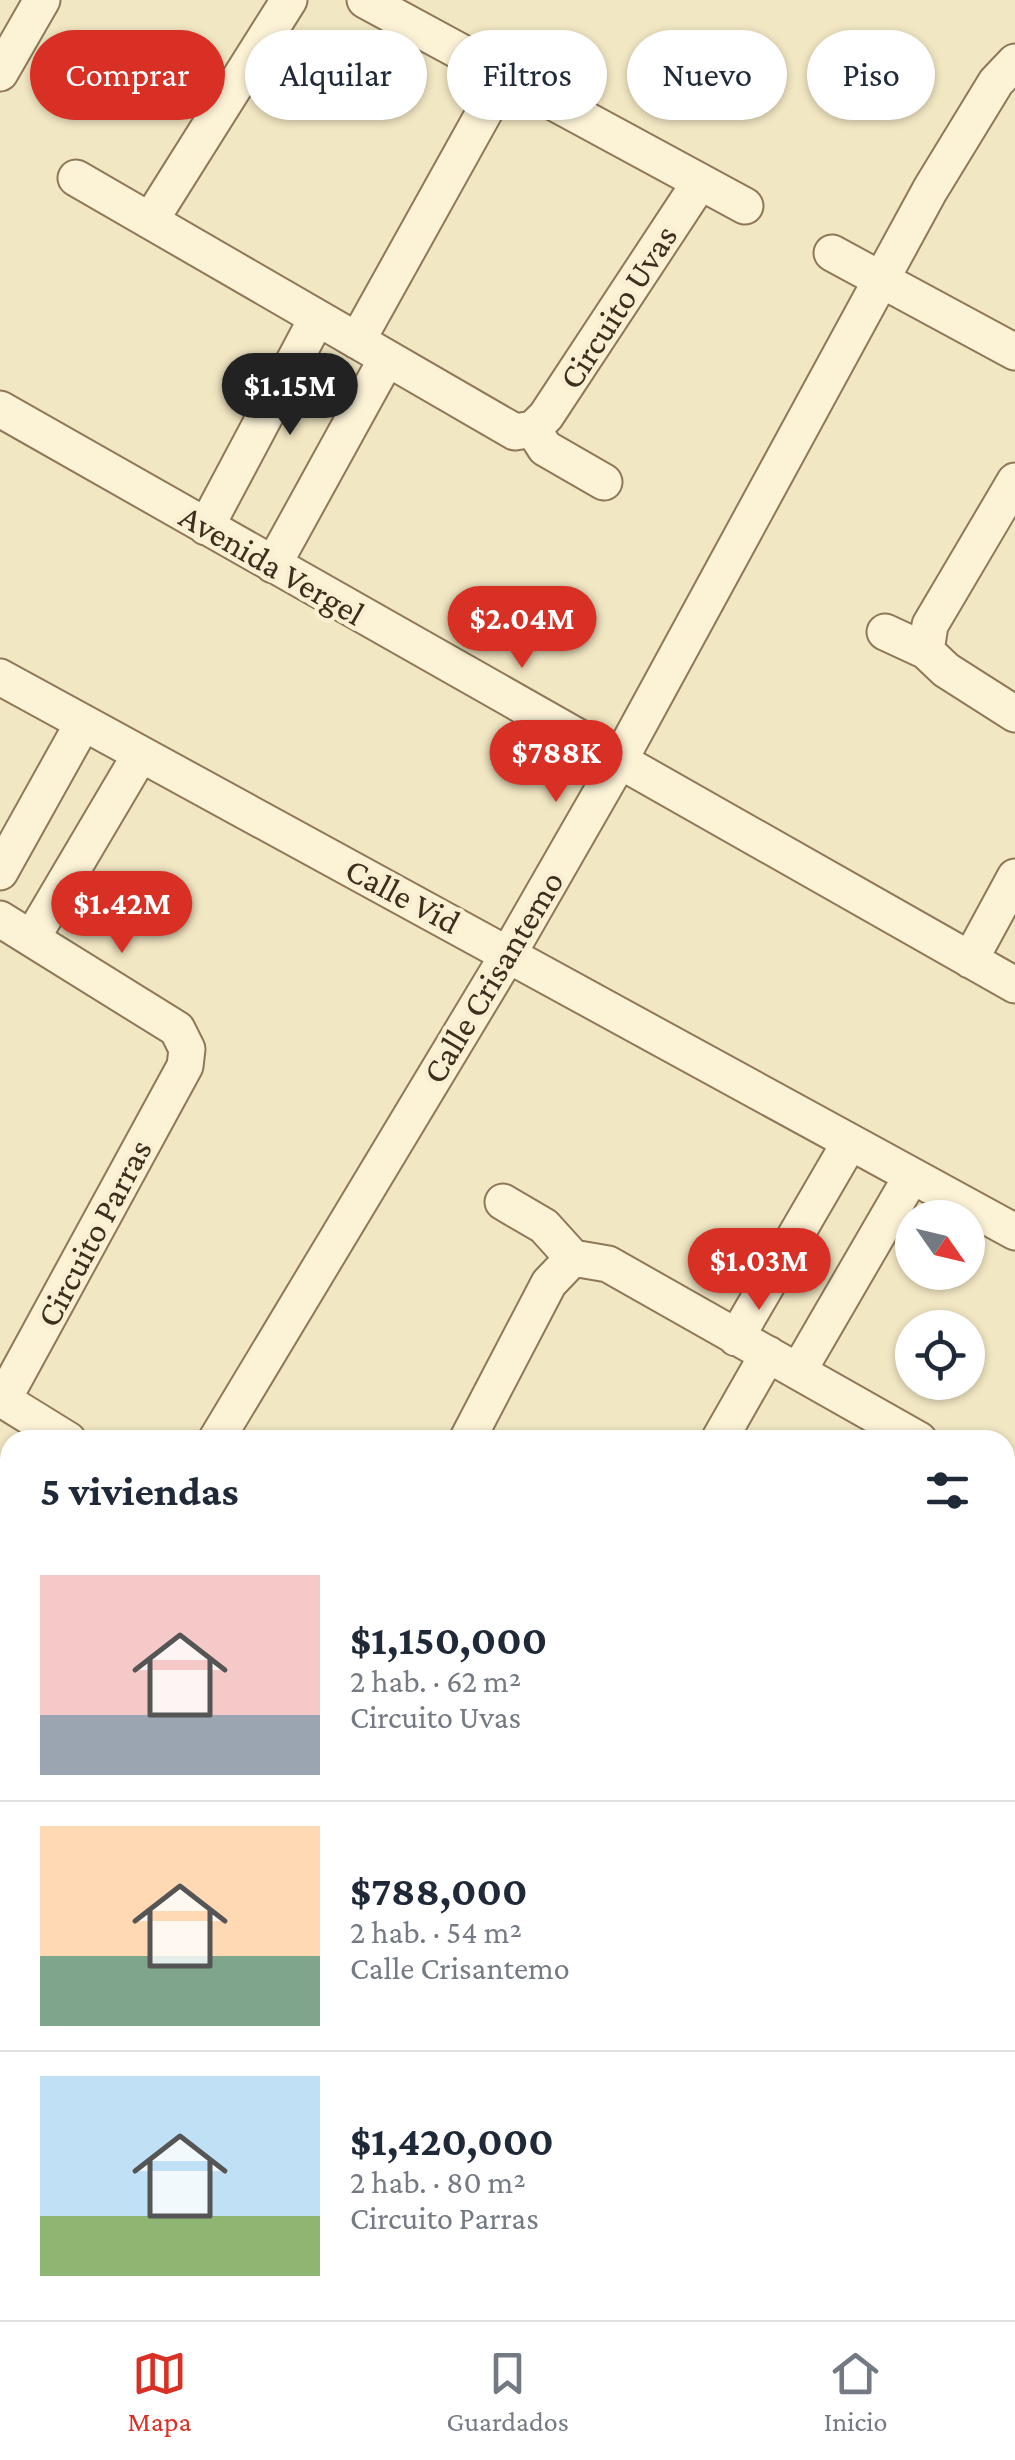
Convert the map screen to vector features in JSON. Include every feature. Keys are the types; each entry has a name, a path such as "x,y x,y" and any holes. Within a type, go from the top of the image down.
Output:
{"street":[{"path":"0,73 42,0"},
{"path":"150,221 289,0"},
{"path":"365,0 447,45"},
{"name":"Calle Crisantemo","path":"222,1430 509,953 618,763 930,190 996,82 1015,62"},
{"path":"273,565 483,120"},
{"path":"585,120 745,206"},
{"path":"76,178 515,432 532,429 546,448 604,482"},
{"name":"Circuito Uvas","path":"532,429 546,416 700,182"},
{"path":"832,253 1015,352"},
{"path":"206,527 317,318"},
{"name":"Avenida Vergel","path":"0,409 1015,985"},
{"path":"926,651 930,624 1015,481"},
{"path":"885,632 926,651 946,670 1015,714"},
{"name":"Calle Vid","path":"0,677 1015,1232"},
{"path":"0,872 84,724"},
{"name":"Circuito Parras","path":"52,1430 2,1399 186,1058 177,1029 9,928 140,755"},
{"path":"970,960 1015,877"},
{"path":"736,1338 850,1142"},
{"path":"727,1430 784,1362 911,1177"},
{"path":"503,1202 544,1226 572,1258 608,1264 903,1430"},
{"path":"472,1430 550,1283 572,1258"}]}
